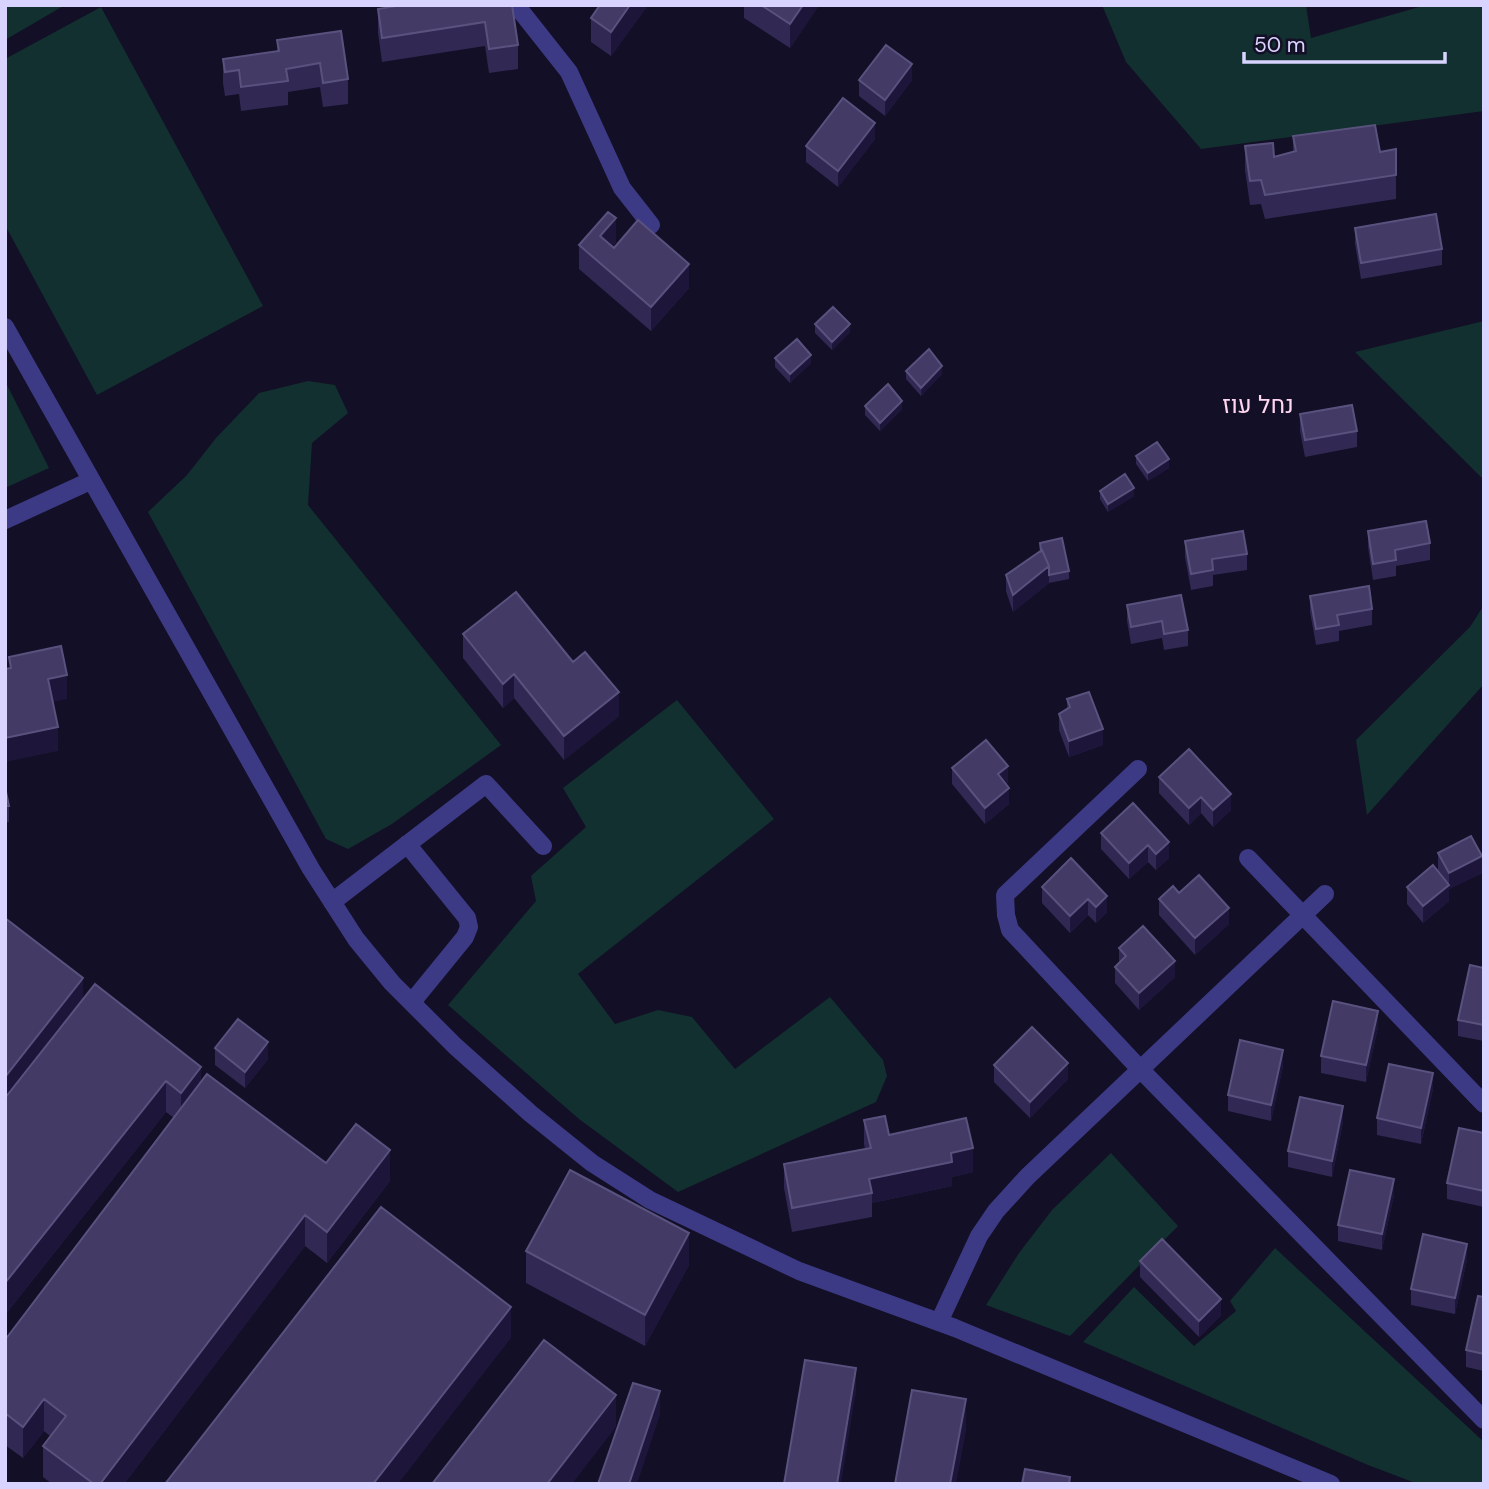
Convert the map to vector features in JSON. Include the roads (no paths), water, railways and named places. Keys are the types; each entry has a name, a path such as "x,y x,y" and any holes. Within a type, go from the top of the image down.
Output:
{"street":[{"path":"516,5 569,72 622,188 651,225"},
{"path":"5,327 90,481 332,902 356,939 454,1046 531,1114 592,1163 650,1200 799,1271 939,1322 1331,1484"},
{"path":"5,520 90,481"},
{"path":"1138,769 1005,895 1010,930 1139,1068 1484,1420"},
{"path":"332,902 486,784 543,846"},
{"path":"407,844 467,918 469,927 465,937 412,1002"},
{"path":"1248,858 1484,1104"},
{"path":"939,1322 979,1237 996,1211 1027,1177 1139,1068 1325,894"}],"district":[{"name":"נחל עוז","path":"1258,405"}]}
